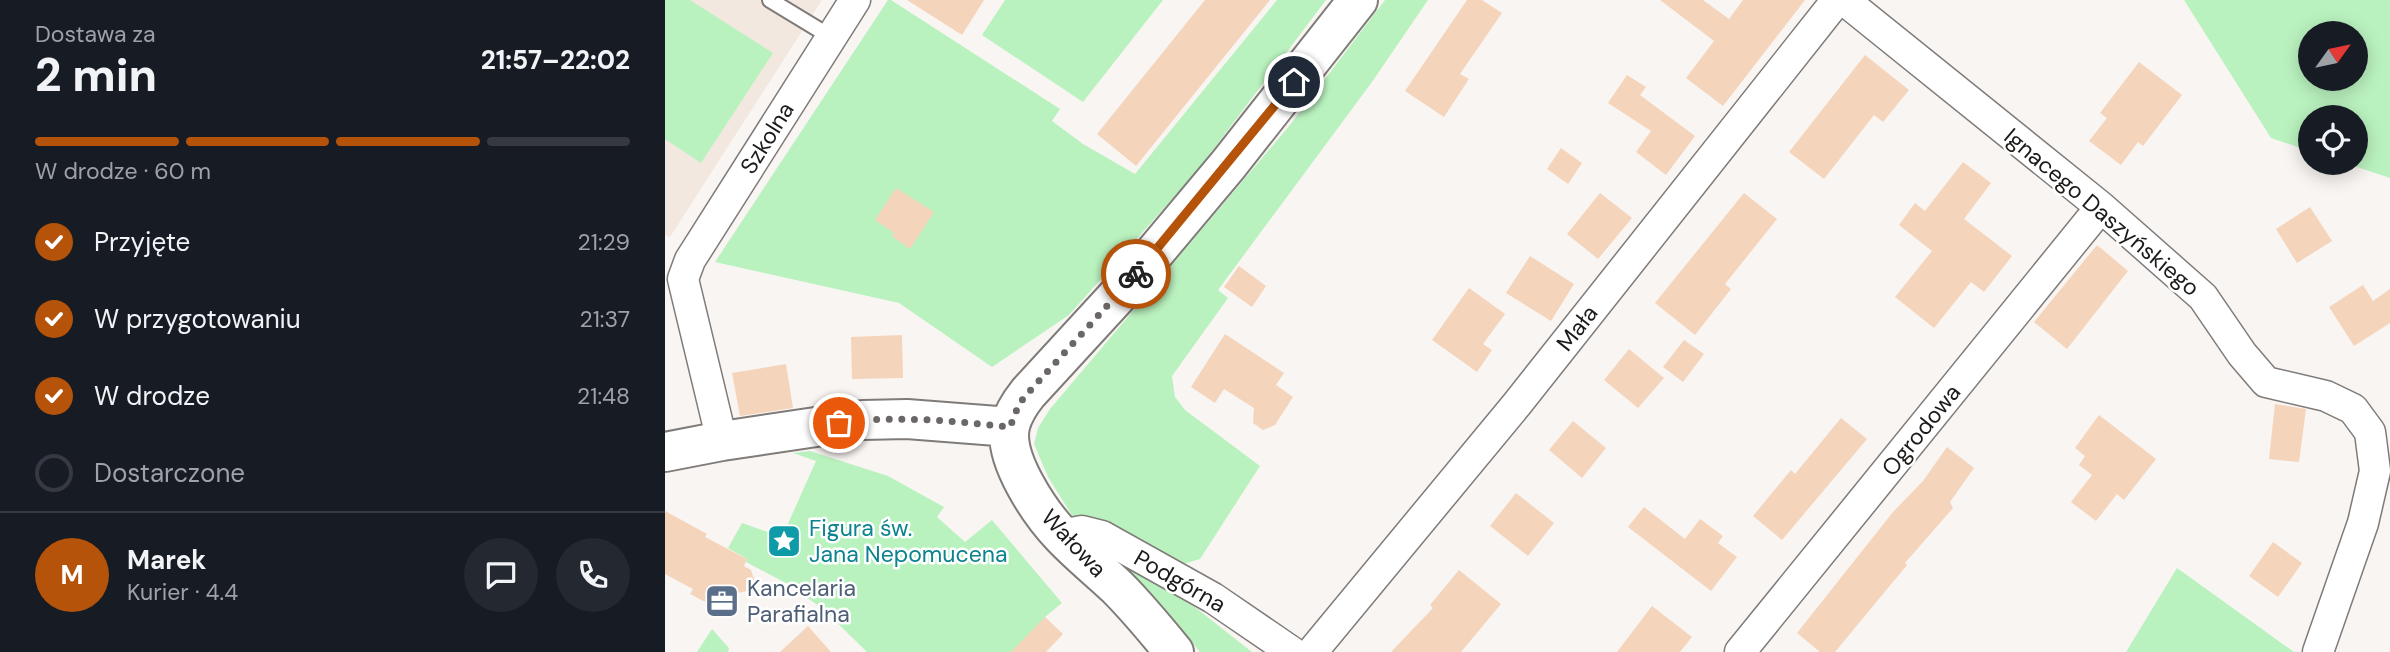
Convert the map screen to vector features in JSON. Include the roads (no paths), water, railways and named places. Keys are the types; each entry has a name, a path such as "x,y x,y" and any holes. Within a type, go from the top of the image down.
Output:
{"street":[{"name":"Szkolna","path":"722,441 674,274 690,260 855,0"},
{"path":"665,452 863,420 907,419 1010,427 1019,404 1139,272 1228,165 1358,0"},
{"name":"Mała","path":"1312,652 1517,404 1837,0"},
{"name":"Ignacego Daszyńskiego","path":"1844,0 2101,207 2203,297 2242,354 2266,382 2326,396 2353,409 2370,432 2375,471 2363,523 2318,652"},
{"name":"Ogrodowa","path":"1740,652 2101,207"},
{"name":"Wałowa","path":"1010,427 1011,451 1017,466 1048,519 1118,588 1174,652"},
{"name":"Podgórna","path":"1062,535 1081,531 1102,536 1213,598 1292,652"}],"lane":[{"path":"770,0 831,37"}],"place":[{"name":"Figura św. Jana Nepomucena","path":"784,541"},
{"name":"Kancelaria Parafialna","path":"722,601"}]}
